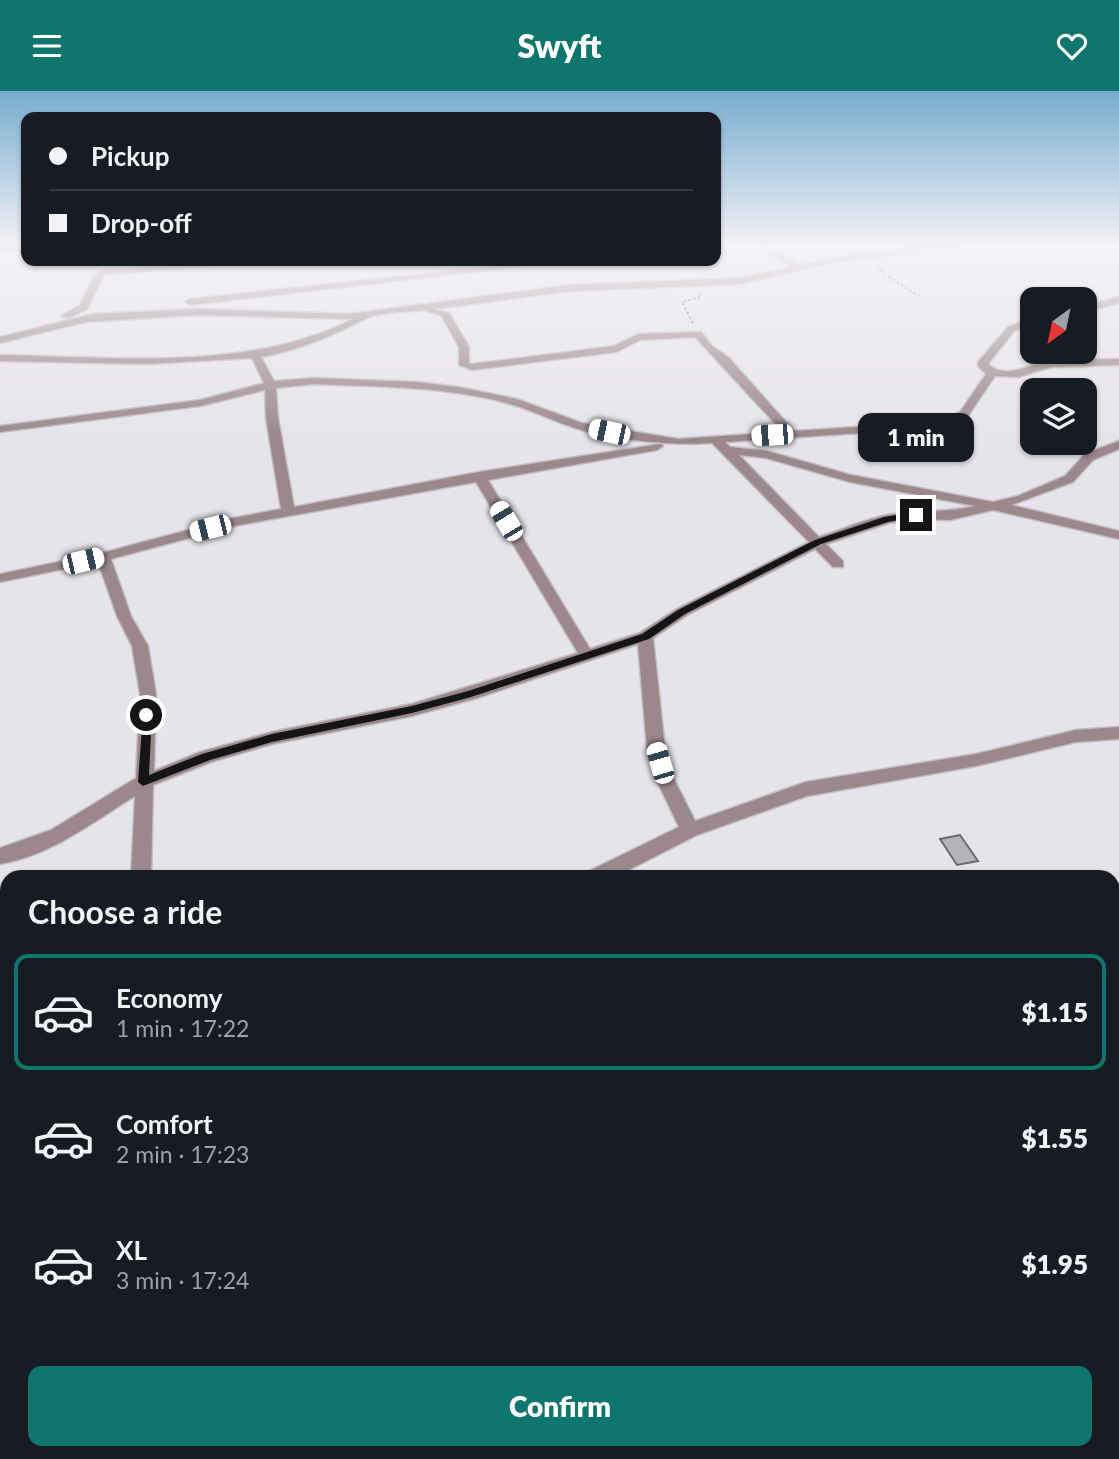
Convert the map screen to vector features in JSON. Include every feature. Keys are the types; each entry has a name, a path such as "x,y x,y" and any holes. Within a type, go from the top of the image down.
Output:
{"street":[{"path":"34,331 78,310"},
{"path":"0,340 124,310"},
{"path":"83,319 197,312 332,318 402,310 435,310 444,313 464,347 464,365 472,367 616,349 638,337 698,334 791,434"},
{"path":"0,358 147,361 255,355 319,340 370,315"},
{"path":"1020,326 1011,329 982,364 992,373 1018,374 1036,366 1119,362"},
{"path":"1099,361 1119,354"},
{"path":"255,355 270,385 272,418 288,511"},
{"path":"0,578 103,557 233,522 677,442 910,429 948,423 964,414 992,373"},
{"path":"0,429 200,403 270,385 328,382 417,385 470,391 513,401 580,426 677,442"},
{"path":"714,439 838,564"},
{"path":"0,856 13,854 58,835 143,782 206,757 272,738 412,710 587,656 645,636 682,612 818,542 887,519 916,515 950,516 1021,499 1069,479 1083,468 1089,457 1119,445"},
{"path":"727,450 767,455 850,478 992,505 1119,535"},
{"path":"479,476 587,656"},
{"path":"103,557 124,616 140,646 148,694 141,870"},
{"path":"645,636 656,749 664,777 690,829"},
{"path":"610,870 690,829 806,789 976,760 1076,736 1119,733"}],"path":[{"path":"686,310 698,334"}],"building":[{"path":"960,835 978,861 957,865 940,839"}],"route":[{"path":"146,715 143,782 206,757 272,738 353,719 412,710 471,694 645,636 682,612 818,542 887,519 916,515"}]}
